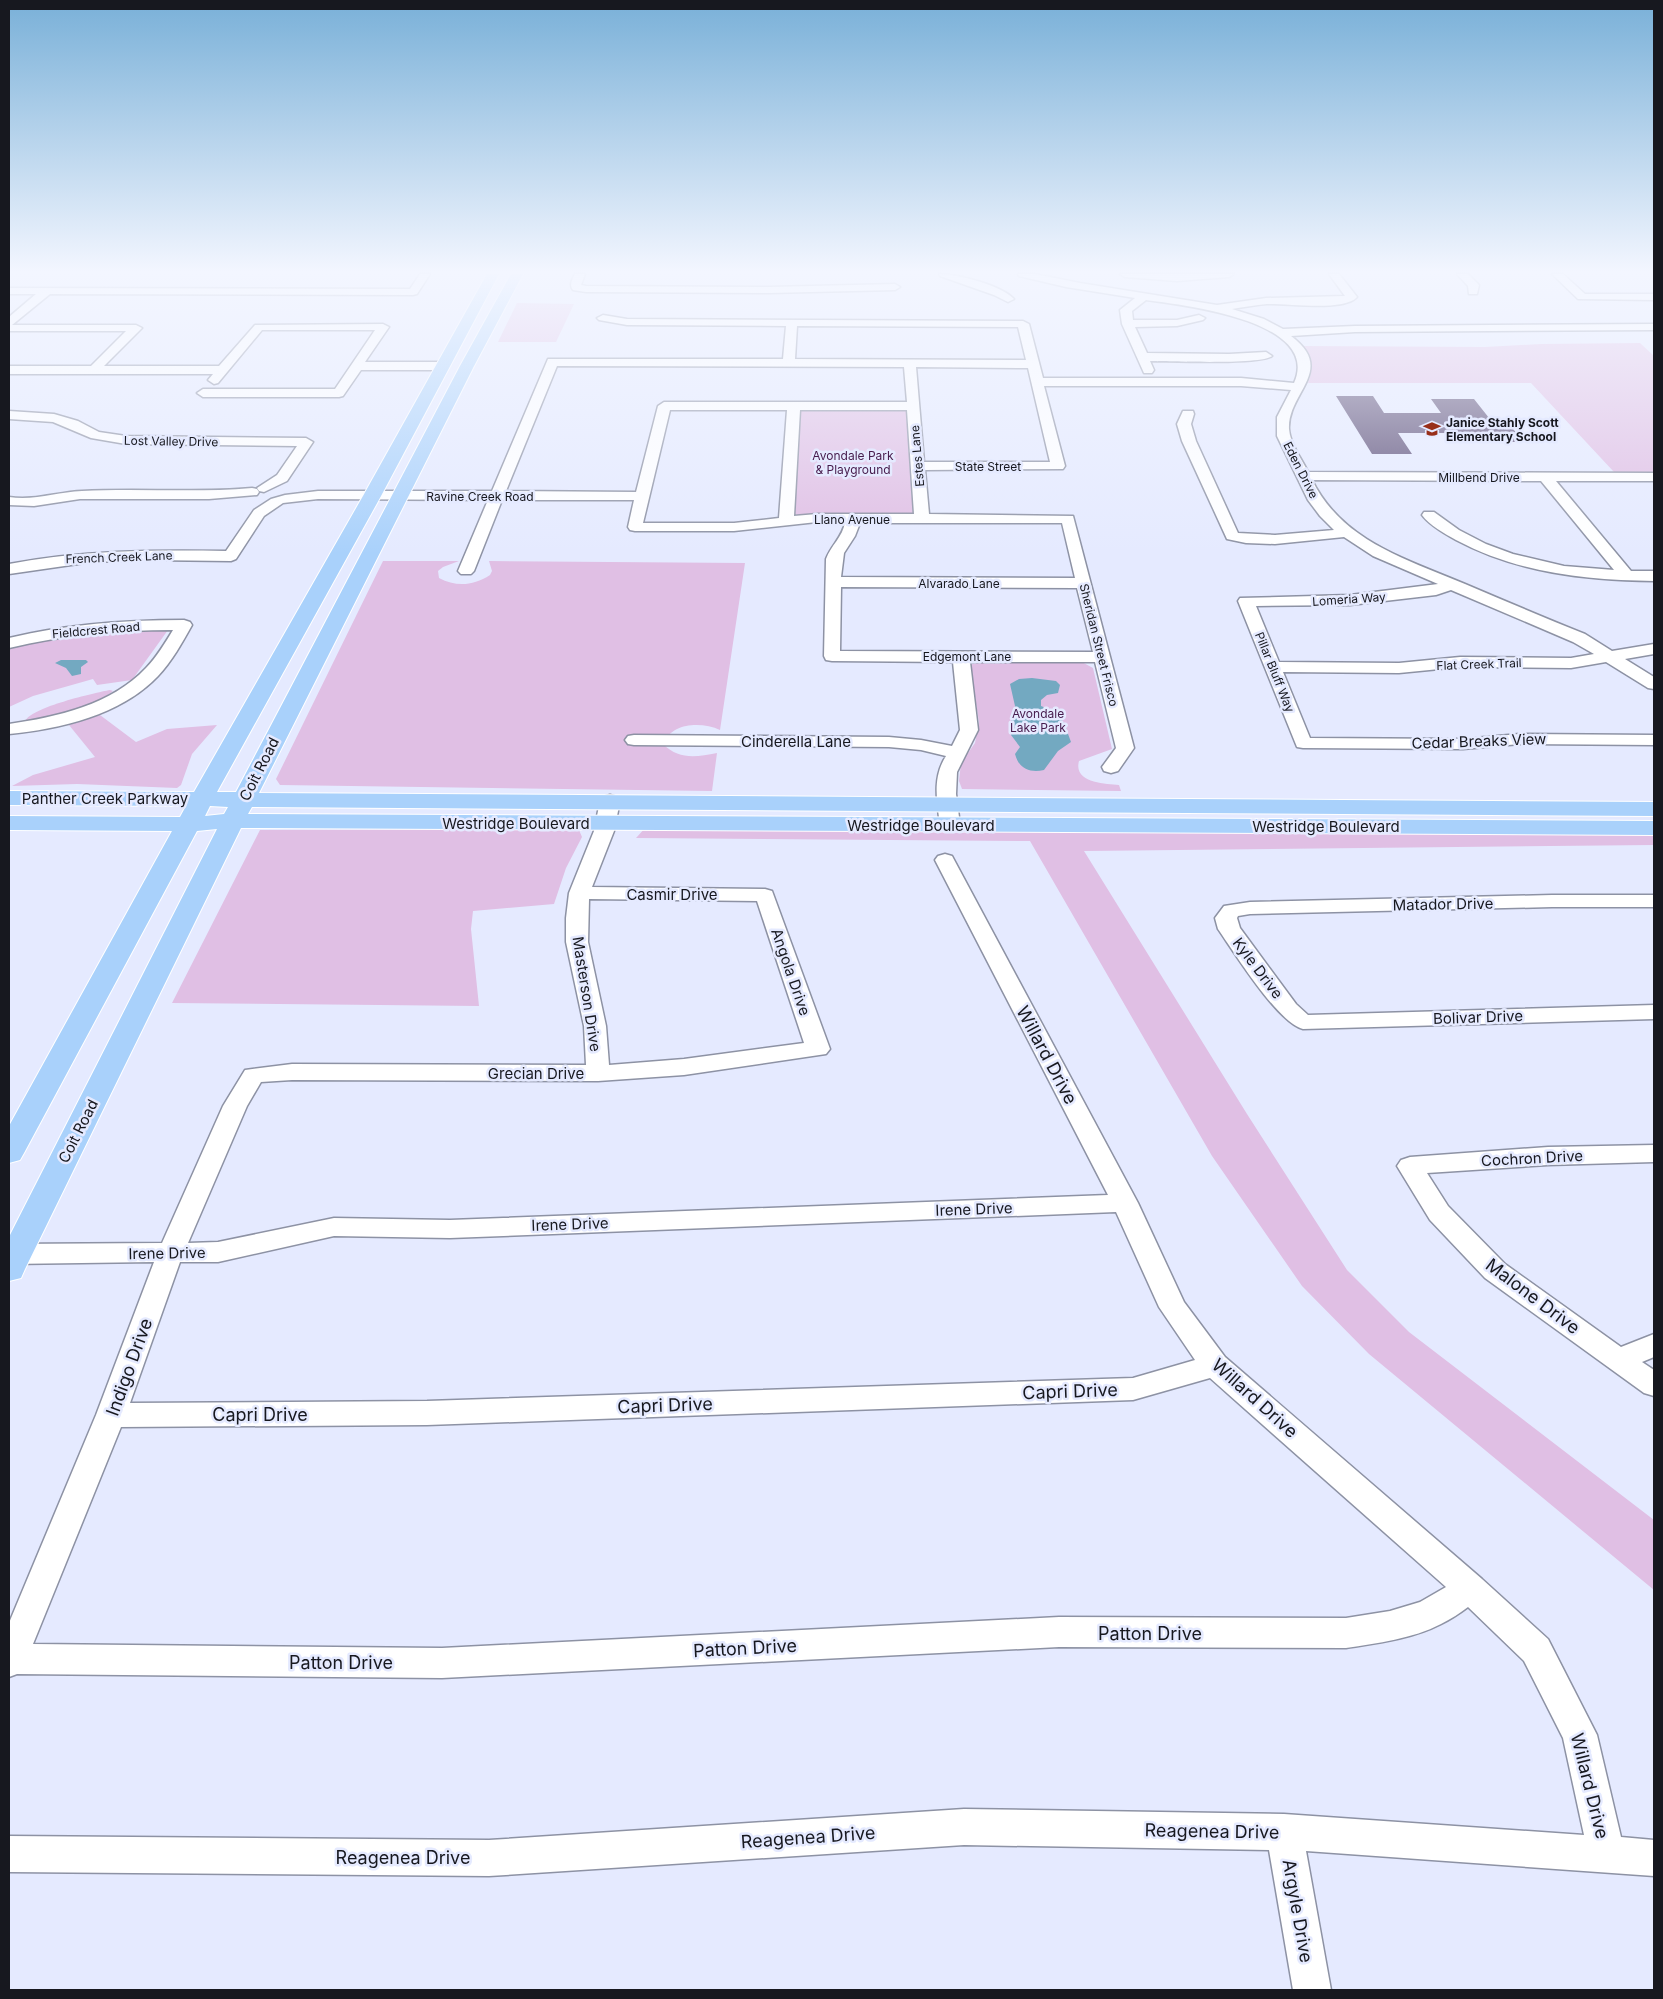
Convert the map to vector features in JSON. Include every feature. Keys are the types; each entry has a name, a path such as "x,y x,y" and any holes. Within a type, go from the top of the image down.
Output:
{"main road":[{"path":"9,1153 202,799 372,496 441,367"},
{"name":"Coit Road","path":"11,1259 244,799 466,367"},
{"name":"Panther Creek Parkway","path":"9,798 202,799"},
{"name":"Westridge Boulevard","path":"202,799 608,812 949,814 1654,828"},
{"name":"Westridge Boulevard","path":"949,814 1654,808"},
{"name":"Westridge Boulevard","path":"189,824 608,812"},
{"name":"Panther Creek Parkway","path":"9,823 189,824"}],"street":[{"path":"224,367 203,393 339,393 356,367"},
{"path":"466,572 550,367"},
{"name":"Estes Lane","path":"910,367 922,519"},
{"path":"1034,367 1037,382 1241,382 1298,387"},
{"path":"1147,367 1154,382"},
{"name":"Eden Drive","path":"1304,367 1303,379 1287,408 1282,427 1283,434 1303,476 1320,506 1329,517 1378,553 1579,638 1613,657 1654,684"},
{"path":"9,370 222,370"},
{"name":"State Street","path":"918,466 1058,466 1037,382"},
{"path":"643,496 664,406 913,406"},
{"path":"786,520 794,406"},
{"path":"1188,414 1184,424 1189,441 1232,536 1292,538 1348,532"},
{"name":"Lost Valley Drive","path":"9,415 38,416 61,420 96,435 126,440 306,442 284,491"},
{"name":"Millbend Drive","path":"1303,476 1654,477"},
{"path":"1545,477 1627,576"},
{"path":"12,502 80,495 226,495 256,499 284,491"},
{"name":"Ravine Creek Road","path":"256,499 284,491 318,495 372,496 643,496"},
{"name":"Llano Avenue","path":"643,496 635,527 734,527 786,520 853,518 1068,519"},
{"name":"French Creek Lane","path":"9,569 49,561 93,556 231,556 256,499"},
{"path":"1429,515 1450,532 1473,545 1542,568 1590,575 1654,576"},
{"path":"833,582 835,555 851,532 853,518"},
{"name":"Sheridan Street Frisco","path":"1068,519 1125,748 1111,767"},
{"name":"Alvarado Lane","path":"833,582 1084,583"},
{"name":"Edgemont Lane","path":"833,582 832,656 1102,657"},
{"name":"Lomeria Way","path":"1246,601 1350,600 1436,590 1451,584"},
{"name":"Pillar Bluff Way","path":"1246,601 1303,743"},
{"name":"Fieldcrest Road","path":"9,643 96,627 184,625 153,671 131,690 104,704 72,716 9,729"},
{"name":"Flat Creek Trail","path":"1272,667 1399,668 1460,662 1571,663 1654,649"},
{"path":"949,814 946,778 950,766 965,741 969,730 962,656"},
{"name":"Cedar Breaks View","path":"1303,743 1463,744 1520,739 1654,740"},
{"name":"Cinderella Lane","path":"634,740 889,742 920,745 958,753"},
{"name":"Masterson Drive","path":"598,1073 595,1026 576,942 579,894 608,812"},
{"name":"Willard Drive","path":"945,860 1125,1203 1173,1307 1215,1365 1471,1589 1536,1650 1580,1735 1606,1853"},
{"name":"Casmir Drive","path":"579,894 765,895"},
{"name":"Angola Drive","path":"765,895 818,1049"},
{"name":"Matador Drive","path":"1232,910 1552,901 1654,901"},
{"name":"Kyle Drive","path":"1232,910 1226,918 1229,929 1288,1008 1302,1022"},
{"name":"Bolivar Drive","path":"1302,1022 1654,1012"},
{"name":"Grecian Drive","path":"254,1075 292,1072 598,1073 684,1067 818,1049"},
{"name":"Indigo Drive","path":"9,1661 112,1416 170,1254 236,1106 254,1075"},
{"name":"Cochron Drive","path":"1410,1166 1548,1156 1654,1153"},
{"name":"Malone Drive","path":"1410,1166 1439,1213 1495,1271 1654,1385"},
{"name":"Irene Drive","path":"11,1259 218,1252 334,1227 450,1229 1125,1203"},
{"path":"1620,1359 1654,1345"},
{"name":"Capri Drive","path":"112,1416 427,1413 1133,1389 1215,1365"},
{"name":"Patton Drive","path":"9,1661 442,1663 1059,1632 1346,1633 1390,1626 1429,1614 1471,1589"},
{"name":"Reagenea Drive","path":"9,1854 489,1858 964,1827 1284,1832 1606,1853"},
{"name":"Argyle Drive","path":"1284,1832 1312,1990"},
{"path":"1606,1853 1654,1858"}],"green space":[{"path":"1654,367 1654,472 1614,472 1531,383 1308,383 1311,368"},
{"name":"Avondale Park & Playground","path":"807,408 902,409 906,411 913,515 799,516 794,513 801,410"},
{"path":"383,561 459,561 438,571 439,578 458,584 471,583 490,575 492,571 489,561 745,563 720,730 705,726 688,726 673,731 663,744 675,753 688,756 717,753 712,791 280,785 276,779"},
{"path":"127,629 168,630 132,680 97,685 93,679 33,696 9,707 9,648 37,640"},
{"name":"Avondale Lake Park","path":"980,661 1080,661 1093,668 1112,749 1079,761 1078,768 1085,778 1099,783 1119,785 1121,791 962,789 959,781 961,763 975,743 979,722 970,665"},
{"path":"113,691 97,701 71,711 44,719 25,721 30,716 51,706 78,697"},
{"path":"100,715 136,742 167,729 217,725 192,754 181,785 177,788 77,784 12,786 33,775 95,757 69,725"},
{"path":"646,827 1654,833 1654,845 1084,851 1247,1114 1347,1270 1409,1332 1654,1520 1654,1590 1369,1354 1302,1286 1212,1156 1030,841 636,838"},
{"path":"260,830 579,830 582,837 566,868 554,904 473,911 471,929 479,1006 172,1003"}],"water":[{"path":"61,660 86,660 88,662 81,667 81,674 72,676 66,668 55,663"},
{"path":"1032,678 1056,681 1060,685 1058,693 1047,695 1041,700 1041,706 1056,712 1064,723 1071,742 1058,751 1044,770 1039,771 1026,769 1019,763 1015,754 1020,747 1011,735 1011,721 1015,706 1010,684 1019,679"}],"building":[{"name":"Janice Stahly Scott Elementary School","path":"1336,396 1373,396 1384,413 1441,413 1431,399 1474,399 1493,423 1508,423 1524,442 1468,442 1461,433 1398,433 1412,454 1372,454"}],"place":[{"name":"Janice Stahly Scott Elementary School","path":"1432,429"}]}
